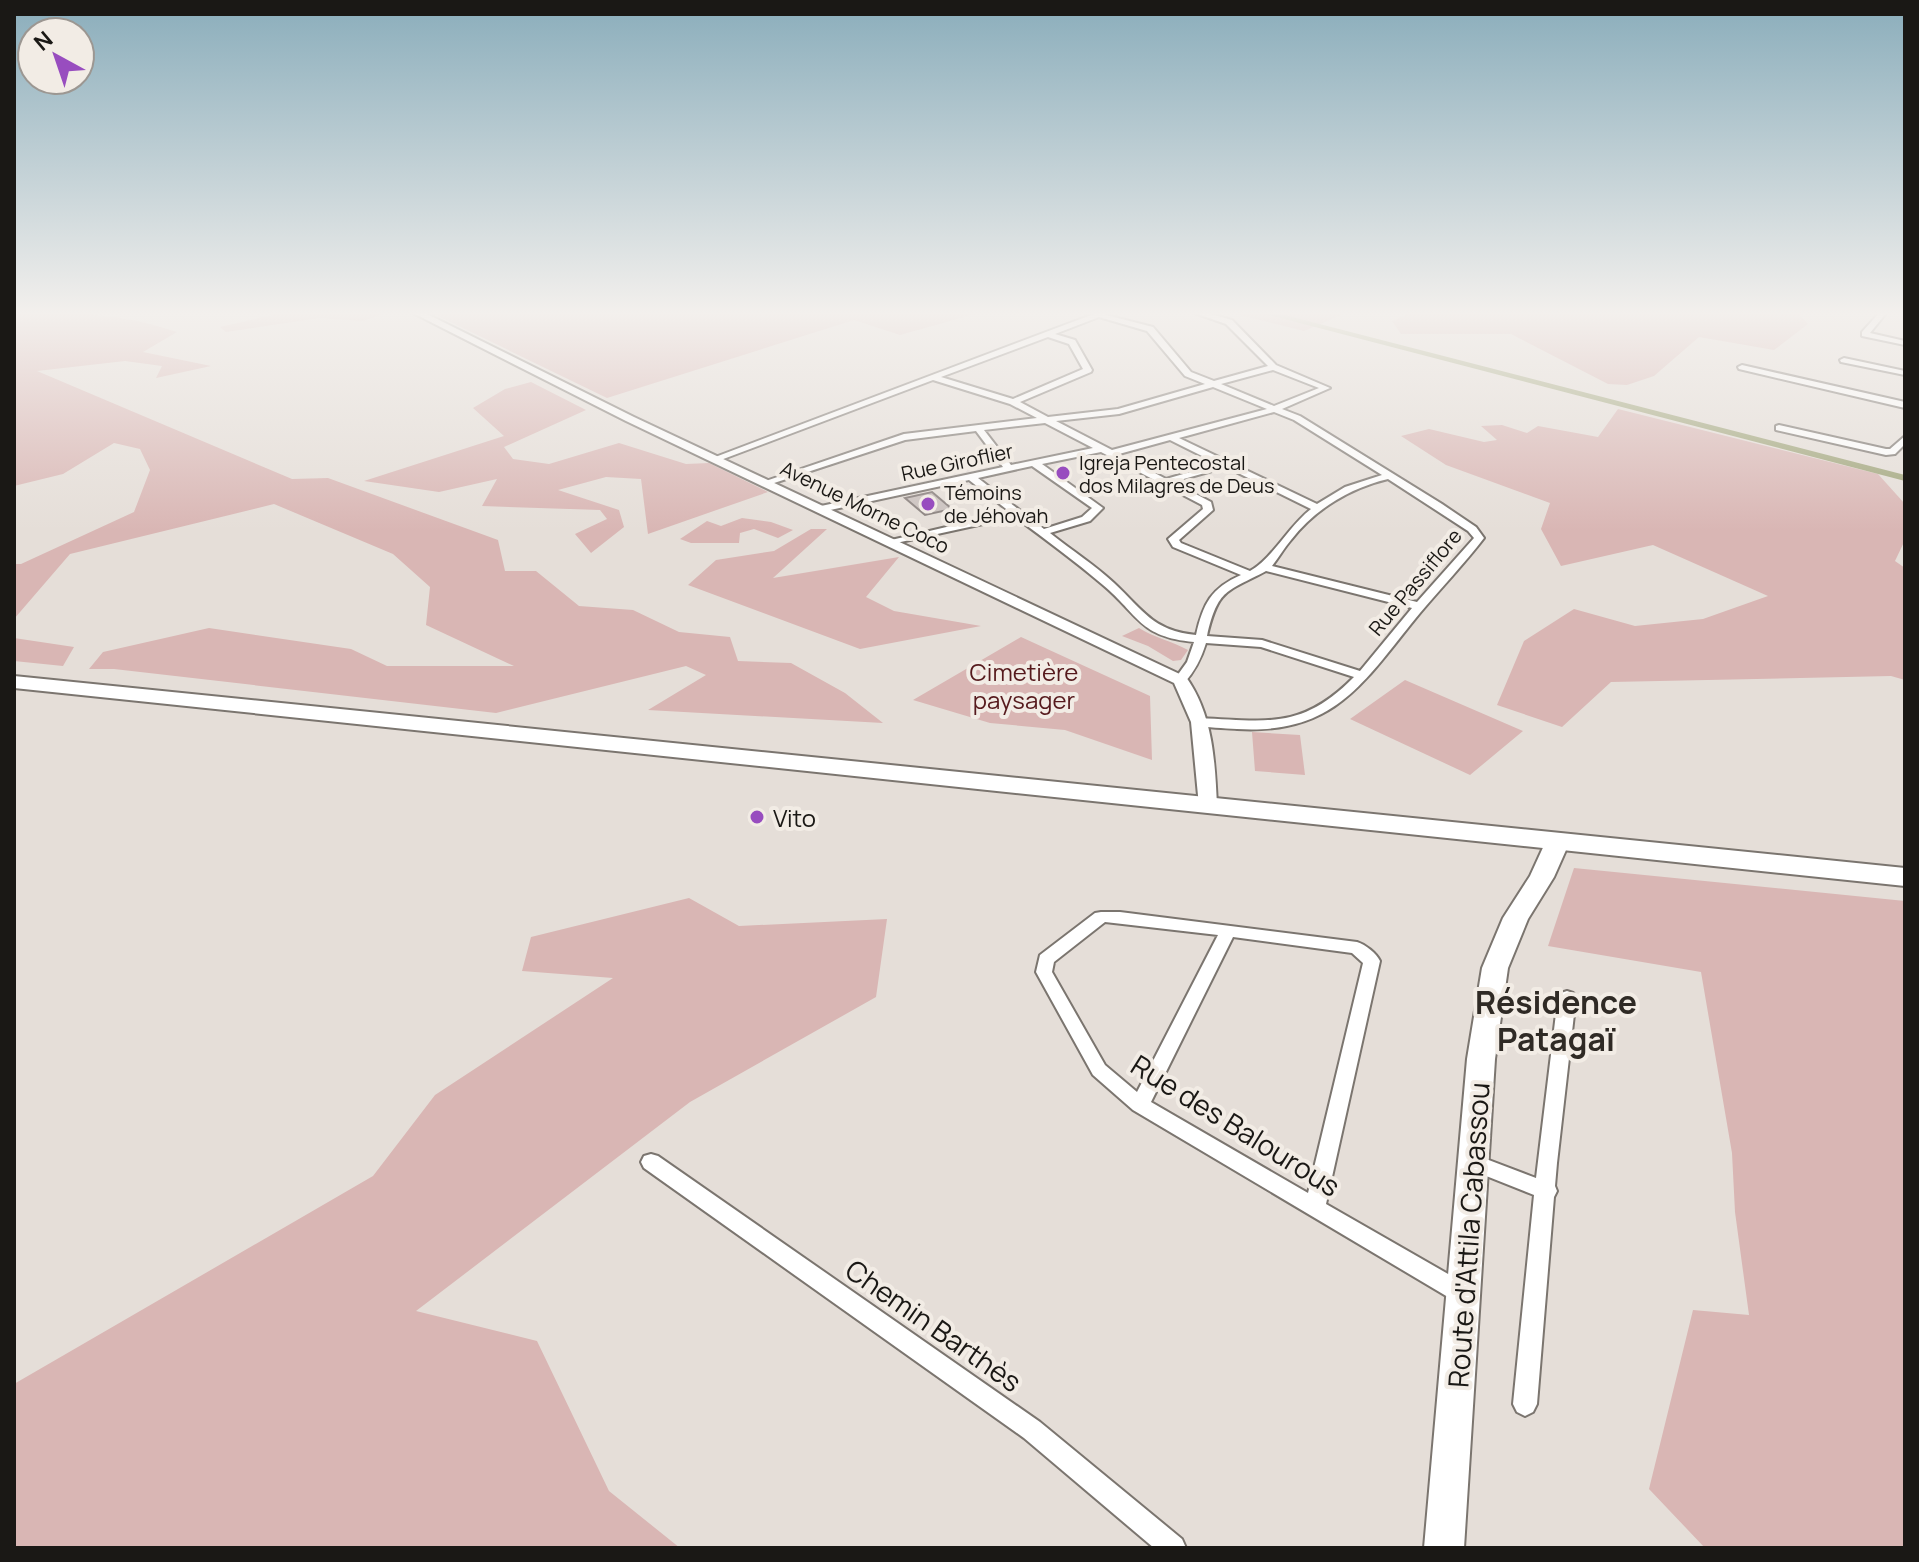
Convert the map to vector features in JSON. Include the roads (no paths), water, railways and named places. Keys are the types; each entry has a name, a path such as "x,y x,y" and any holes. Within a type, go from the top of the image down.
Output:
{"main road":[{"path":"14,682 1905,877"},
{"name":"Route d'Attila Cabassou","path":"1444,1548 1481,1059 1495,968 1516,918 1542,877 1558,841"}],"street":[{"name":"Avenue Morne Coco","path":"564,385 1180,680"},
{"path":"715,459 911,385"},
{"path":"958,385 1013,402 1207,504 1208,510 1173,539 1177,545 1249,574"},
{"path":"1013,402 1053,385"},
{"path":"765,483 883,442 1119,411 1212,385"},
{"name":"Rue Passiflore","path":"1199,722 1270,726 1304,719 1342,695 1479,538 1472,529 1297,418 1212,385"},
{"name":"Rue Giroflier","path":"821,509 1172,438 1273,409 1326,388 1318,385"},
{"path":"1819,385 1905,405"},
{"path":"1779,428 1886,452 1892,452 1905,439"},
{"path":"979,429 1010,470"},
{"path":"1172,438 1317,508"},
{"path":"1035,464 1098,508 1086,519 1044,532"},
{"path":"1164,482 1224,465"},
{"path":"1208,806 1199,722 1188,688 1180,680 1191,670 1214,599 1226,585 1263,567 1317,508 1362,483 1390,476"},
{"path":"972,478 1110,585 1138,616 1154,628 1178,637 1262,644 1361,675"},
{"path":"891,543 1018,513"},
{"path":"1263,567 1420,606"},
{"name":"Rue des Balourous","path":"1315,1208 1372,961 1357,948 1101,917 1046,959 1044,972 1099,1070 1140,1105 1315,1208 1462,1294"},
{"path":"1140,1105 1228,931"},
{"path":"1525,1404 1567,997"},
{"path":"1473,1161 1547,1191"},
{"name":"Chemin Barthès","path":"651,1162 1032,1430 1173,1548"}],"waterway":[{"path":"1544,385 1905,478"}],"place":[{"name":"Igreja Pentecostal dos Milagres de Deus","path":"1063,473"},
{"name":"Témoins de Jéhovah","path":"928,504"},
{"name":"Vito","path":"757,817"}],"district":[{"name":"Résidence Patagaï","path":"1556,1020"}],"park label":[{"name":"Cimetière paysager","path":"1024,685"}]}
